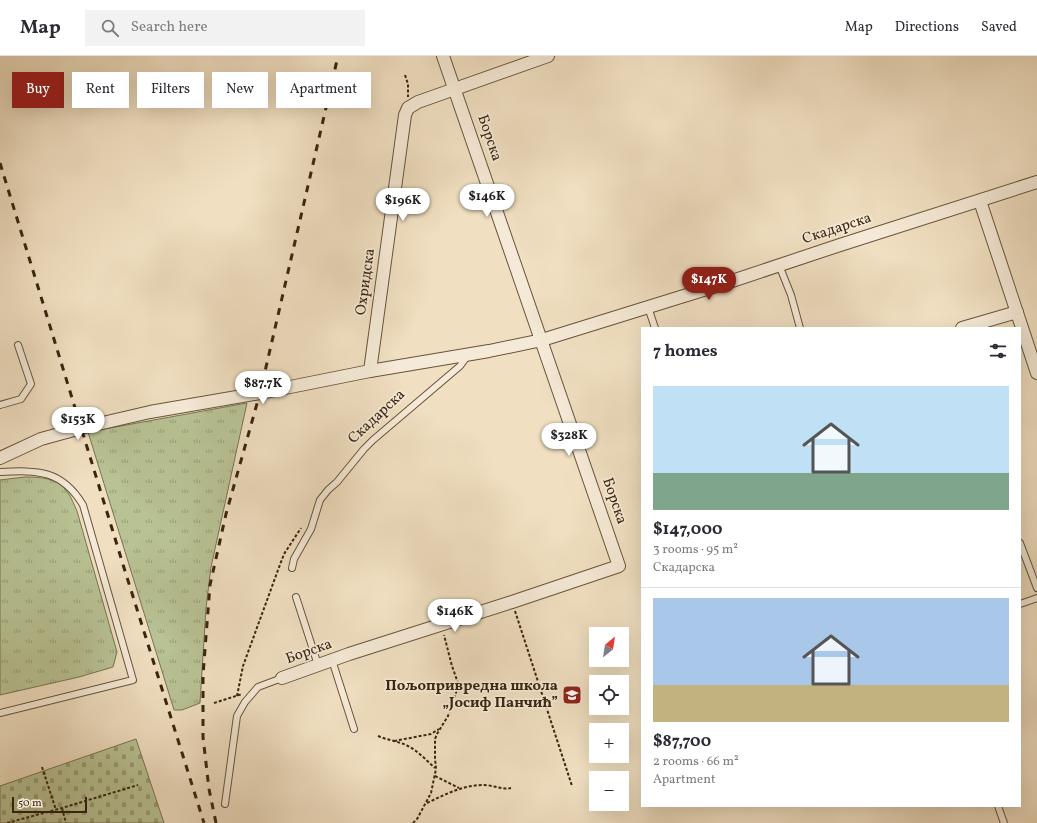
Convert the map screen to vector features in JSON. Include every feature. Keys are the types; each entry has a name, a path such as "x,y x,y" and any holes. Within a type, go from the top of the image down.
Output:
{"street":[{"name":"Борска","path":"282,678 332,660 619,566 443,56"},
{"path":"408,108 418,102 455,88 548,56"},
{"name":"Охридска","path":"370,371 405,115 408,108"},
{"name":"Скадарска","path":"0,458 41,439 150,412 260,393 370,371 468,355 542,340 1037,182"},
{"path":"980,201 1037,373"},
{"path":"965,327 1017,312"}],"lane":[{"path":"779,265 791,295 800,327"},
{"path":"648,307 655,327"},
{"path":"0,405 21,399 31,384 18,345"},
{"name":"Скадарска","path":"292,568 294,559 311,530 320,500 324,495 337,482 364,449 460,366 468,355"},
{"path":"0,472 40,472 54,476 76,493 83,505 132,680 0,713"},
{"path":"1021,546 1037,588"},
{"path":"296,597 318,665"},
{"path":"1021,604 1037,598"},
{"path":"332,660 354,729"},
{"path":"224,804 237,716 245,702 258,687 282,678"},
{"path":"998,807 1004,823"}],"path":[{"path":"406,75 408,84 408,108"},
{"path":"237,696 243,666 284,554 301,528"},
{"path":"512,602 572,786"},
{"path":"413,823 417,819 431,793 436,769 436,739 448,716 457,690 458,682 452,666 442,625 444,624"},
{"path":"214,703 254,691"},
{"path":"392,741 431,734 440,729"},
{"path":"378,736 399,742 414,749 436,769"},
{"path":"42,767 56,810"},
{"path":"435,776 459,788"},
{"path":"7,823 138,785"},
{"path":"426,803 459,788 469,786 485,785 502,789 512,788"},
{"path":"62,808 66,823"}],"green space":[{"path":"247,403 211,567 206,608 200,703 182,710 174,710 88,432"},
{"path":"37,477 55,481 64,488 71,497 77,511 117,652 113,667 79,677 0,695 0,480"},
{"path":"136,739 164,823 0,823 0,786"}],"railway":[{"path":"216,823 209,789 203,737 203,675 210,585 226,514 260,393 338,56"},
{"path":"0,163 204,823"}],"place":[{"name":"Пољопривредна школа „Јосиф Панчић”","path":"572,695"}]}
